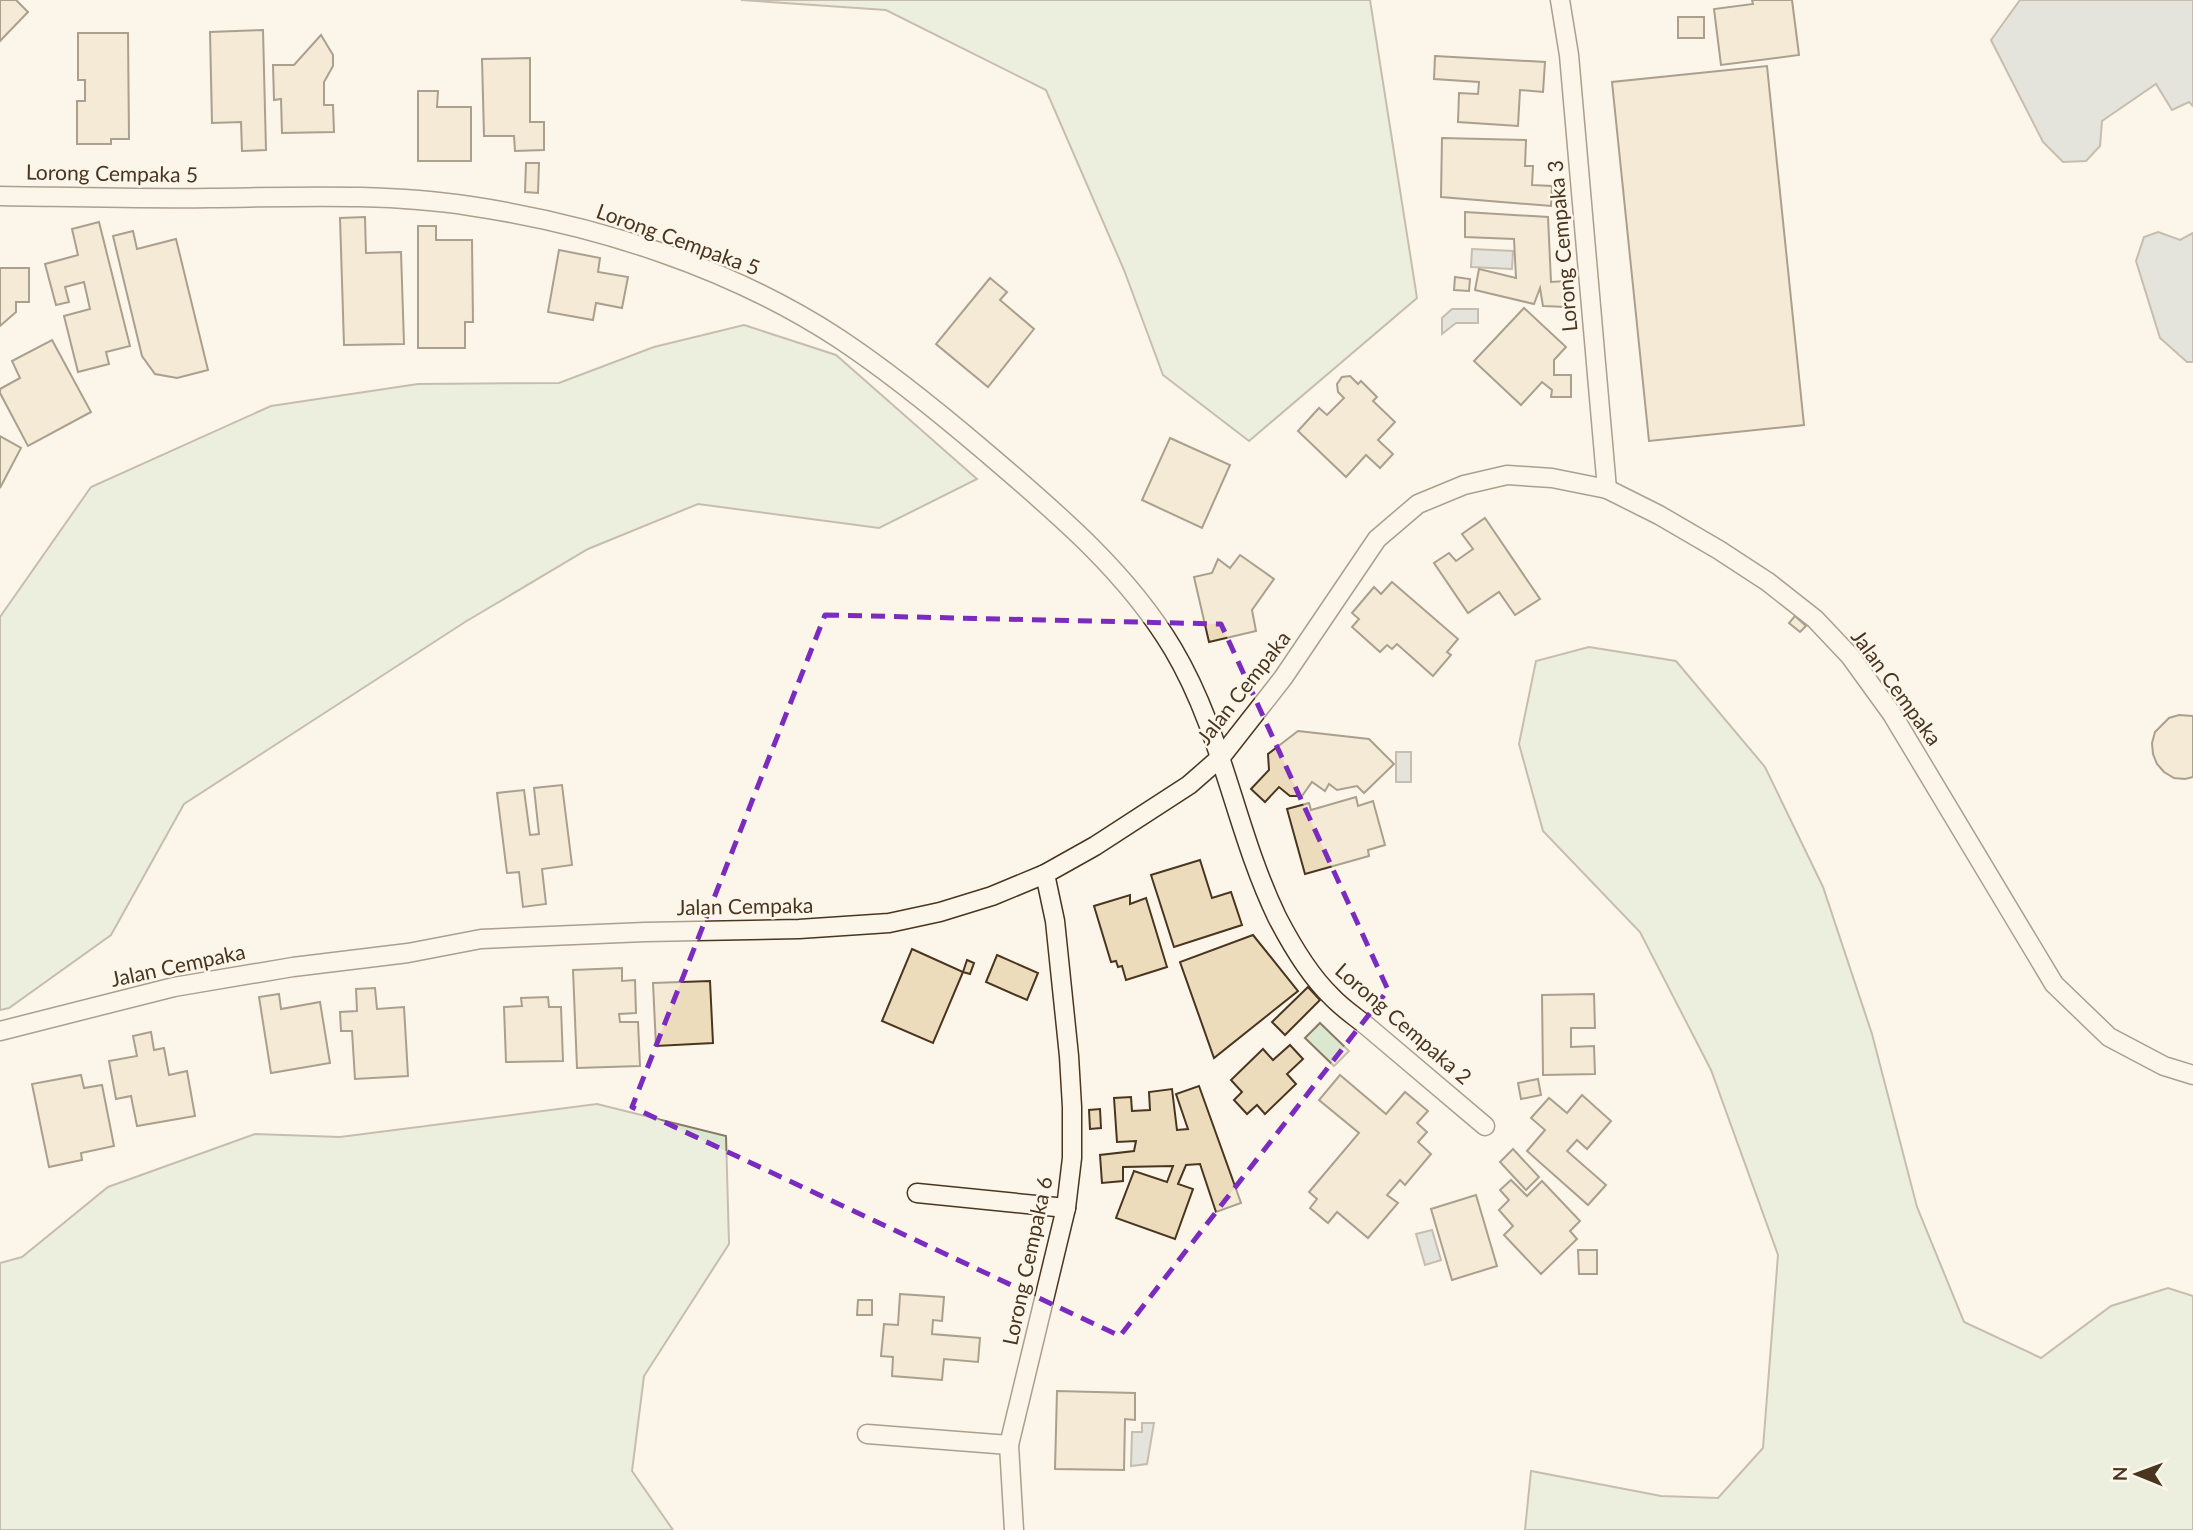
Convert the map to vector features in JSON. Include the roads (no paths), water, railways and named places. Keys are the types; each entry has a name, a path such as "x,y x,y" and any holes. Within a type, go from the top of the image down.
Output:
{"street":[{"name":"Lorong Cempaka 3","path":"1560,0 1569,55 1607,489"},
{"name":"Lorong Cempaka 5","path":"0,196 349,198 466,205 542,219 619,239 698,267 769,299 836,337 940,413 1027,488 1102,559 1143,606 1173,649 1200,701 1221,757"},
{"name":"Jalan Cempaka","path":"0,1031 174,987 293,967 408,953 481,939 799,929 889,923 940,912 992,896 1045,874 1095,846 1189,785 1221,757 1283,678 1377,539 1418,505 1464,485 1507,475 1552,478 1607,489 1719,550 1768,582 1815,619 1850,656 1892,714 2054,984 2109,1037 2164,1066 2193,1075"},
{"name":"Lorong Cempaka 2","path":"1221,757 1258,873 1278,918 1299,955 1329,995 1485,1126"},
{"name":"Lorong Cempaka 6","path":"1014,1530 1009,1445 1066,1208 1072,1157 1070,1069 1055,921 1045,874"},
{"path":"917,1193 1066,1208"},
{"path":"867,1434 1009,1445"}]}
